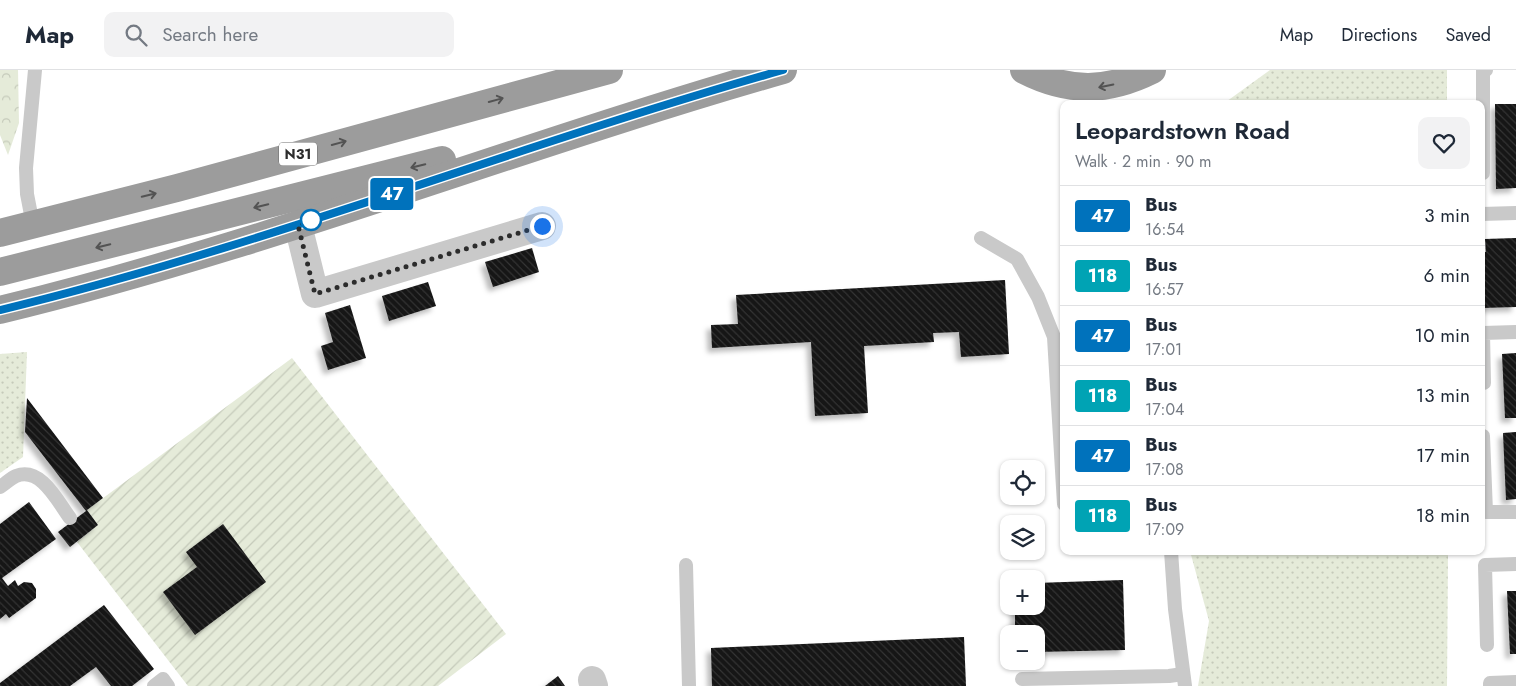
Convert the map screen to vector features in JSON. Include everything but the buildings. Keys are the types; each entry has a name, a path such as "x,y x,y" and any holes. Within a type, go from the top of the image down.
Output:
{"highway":[{"name":"N31","path":"0,233 177,188 609,70"},
{"path":"0,272 686,98 783,70"},
{"path":"1024,70 1041,78 1064,85 1098,87 1132,80 1152,70"},
{"path":"0,310 100,284 298,225 686,98"}],"street":[{"path":"298,225 315,294 542,226"}],"lane":[{"path":"33,225 27,194 26,168 34,70"},
{"path":"1483,100 1483,71 1486,70"},
{"path":"1485,214 1516,213"},
{"path":"982,238 1017,259 1038,298 1054,337 1060,437"},
{"path":"1485,333 1516,332"},
{"path":"0,487 16,476 26,474 35,476 42,480 70,518"},
{"path":"1485,487 1486,512 1516,512"},
{"path":"1022,679 1169,676 1184,680 1175,608 1171,555"},
{"path":"1487,645 1485,565 1516,564"},
{"path":"686,565 689,686"},
{"path":"154,686 163,679 168,686"},
{"path":"1490,686 1490,683 1516,682"}],"green space":[{"path":"0,70 18,70 19,123 8,155 0,135"},
{"path":"1270,70 1447,70 1447,100 1229,100"},
{"path":"27,352 23,457 0,473 0,354"},
{"path":"292,358 506,634 438,686 188,686 77,542 98,525 87,510"},
{"path":"1191,555 1448,555 1447,686 1198,686 1209,621"}],"bus line":[{"name":"47","path":"0,310 89,287 298,225 686,98 783,70"}],"route":[{"path":"311,220 298,225 315,294 542,226"}]}
